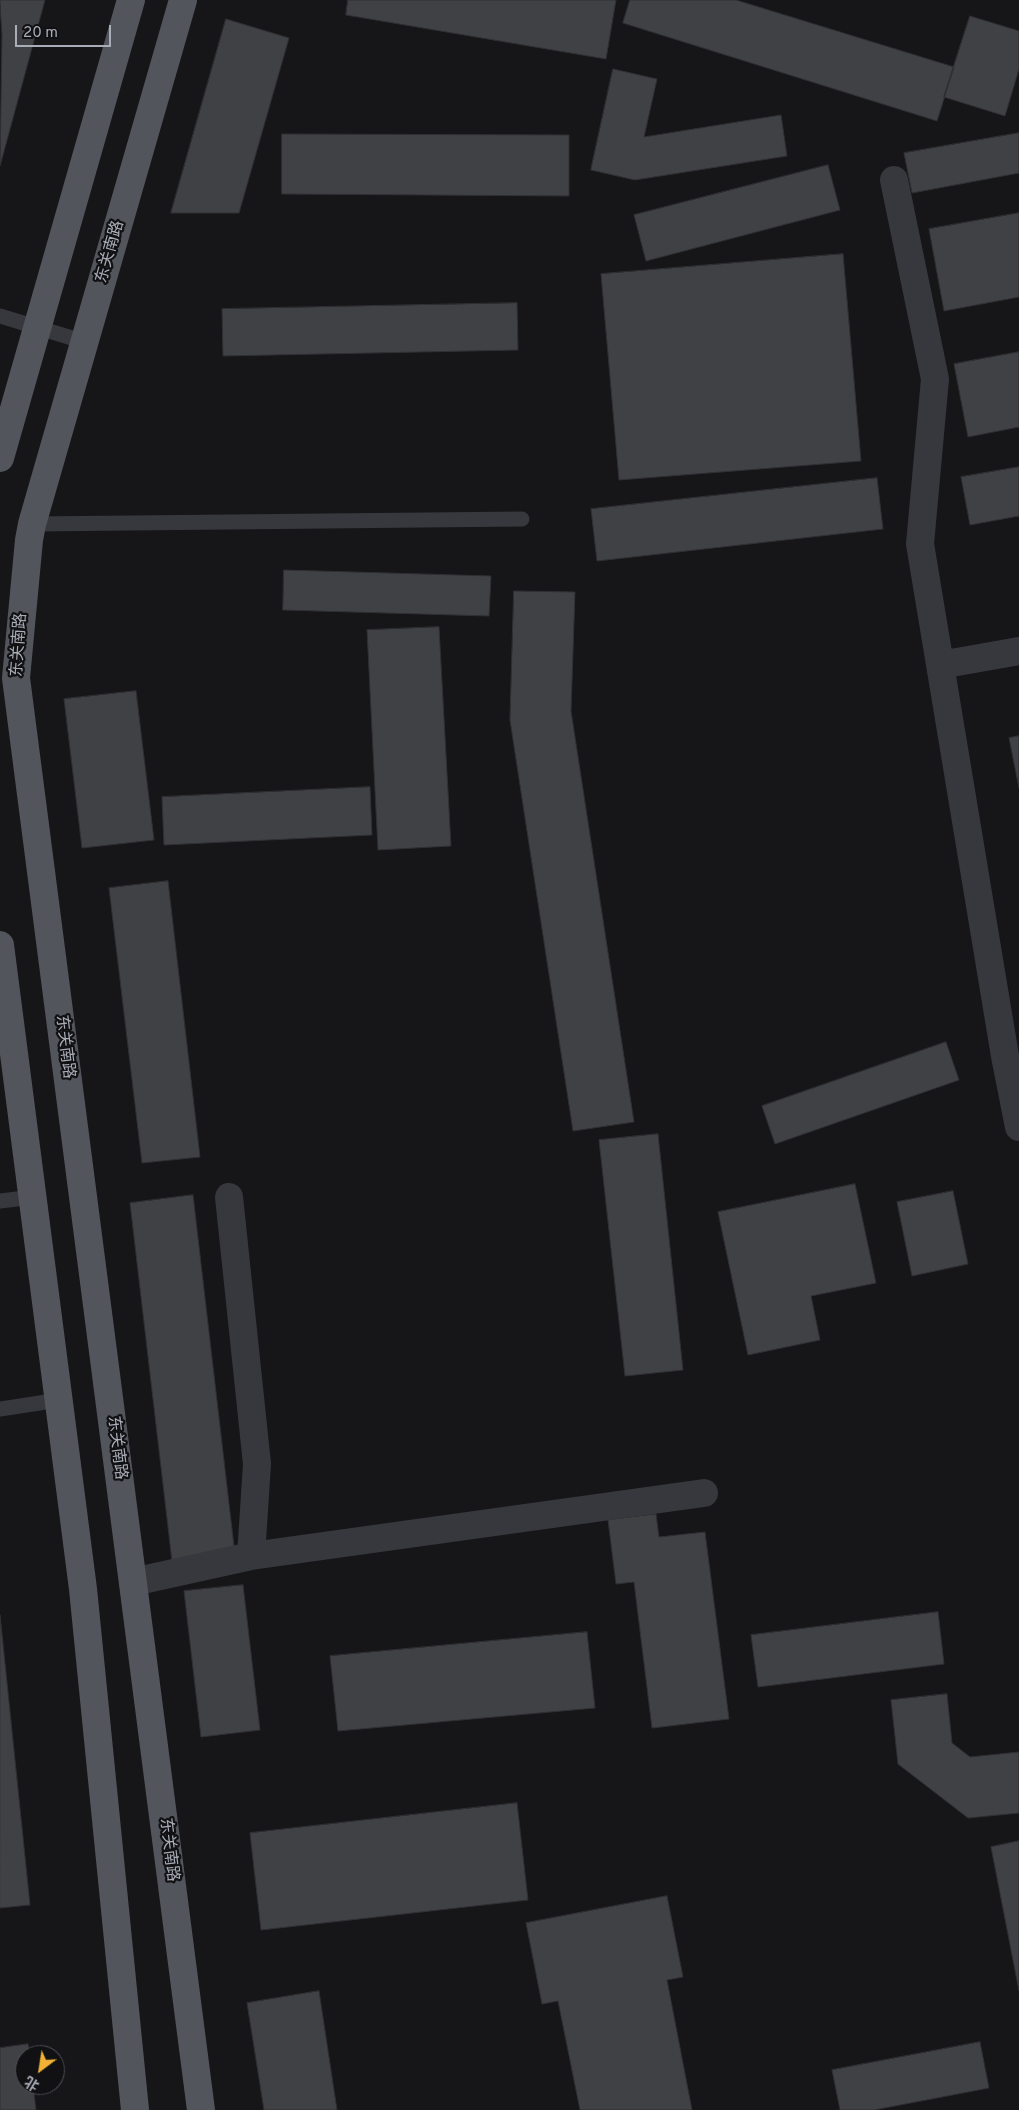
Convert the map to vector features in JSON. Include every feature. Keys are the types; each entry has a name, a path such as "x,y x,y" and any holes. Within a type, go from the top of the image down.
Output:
{"main road":[{"path":"0,458 131,0"},
{"name":"东关南路","path":"183,0 32,524 16,678 201,2110"},
{"path":"0,945 83,1589 135,2110"}],"street":[{"path":"894,180 935,379 920,544 940,665 1012,1055 1019,1126"},
{"path":"940,665 1019,650"},
{"path":"229,1197 257,1464 251,1556"},
{"path":"133,1582 251,1556 704,1493"}],"lane":[{"path":"0,316 38,326 85,342"},
{"path":"32,524 522,519"},
{"path":"0,1201 32,1197"},
{"path":"0,1409 59,1400"}],"building":[{"path":"0,0 45,0 0,166 2,35"},
{"path":"348,0 616,0 606,59 346,15"},
{"path":"630,0 736,0 954,67 937,121 623,23"},
{"path":"970,16 1019,31 1019,69 1005,116 944,97"},
{"path":"226,19 289,38 239,213 171,213"},
{"path":"613,69 657,79 644,137 781,115 787,156 635,180 591,170"},
{"path":"1019,133 1019,173 912,193 904,153"},
{"path":"282,134 569,135 569,196 282,194"},
{"path":"828,165 840,210 646,261 634,215"},
{"path":"1019,213 1019,297 944,311 929,229"},
{"path":"843,254 861,461 619,480 601,274"},
{"path":"517,303 518,350 223,356 222,309"},
{"path":"1019,352 1019,427 968,437 954,364"},
{"path":"1019,467 1019,516 970,525 961,477"},
{"path":"877,478 883,529 597,561 591,509"},
{"path":"284,570 491,576 489,616 283,610"},
{"path":"514,591 575,592 571,711 634,1122 573,1131 510,720"},
{"path":"439,627 451,846 378,850 367,630"},
{"path":"136,691 154,840 82,848 64,699"},
{"path":"1019,736 1019,788 1009,738"},
{"path":"370,787 372,835 164,845 162,797"},
{"path":"168,881 200,1157 142,1163 109,888"},
{"path":"946,1042 959,1080 775,1144 762,1106"},
{"path":"658,1134 683,1370 625,1376 599,1140"},
{"path":"855,1184 876,1283 811,1296 820,1340 748,1355 718,1212"},
{"path":"953,1191 968,1264 912,1276 897,1202"},
{"path":"193,1195 235,1555 172,1561 130,1203"},
{"path":"656,1514 659,1537 705,1532 729,1719 652,1728 634,1582 616,1584 608,1520"},
{"path":"243,1585 260,1730 201,1737 184,1591"},
{"path":"938,1612 944,1664 758,1687 751,1635"},
{"path":"0,1615 30,1905 0,1908"},
{"path":"587,1632 595,1708 338,1731 330,1656"},
{"path":"947,1694 952,1743 970,1757 1019,1752 1019,1813 968,1818 898,1764 891,1700"},
{"path":"517,1803 528,1900 261,1930 250,1833"},
{"path":"1019,1841 1019,1991 991,1847"},
{"path":"667,1896 683,1977 667,1980 692,2110 580,2110 558,2001 542,2004 526,1923"},
{"path":"319,1991 337,2110 264,2110 247,2003"},
{"path":"980,2042 989,2088 874,2110 840,2110 832,2070"},
{"path":"15,2046 15,2095 34,2095 36,2110 0,2110 0,2048"}]}
